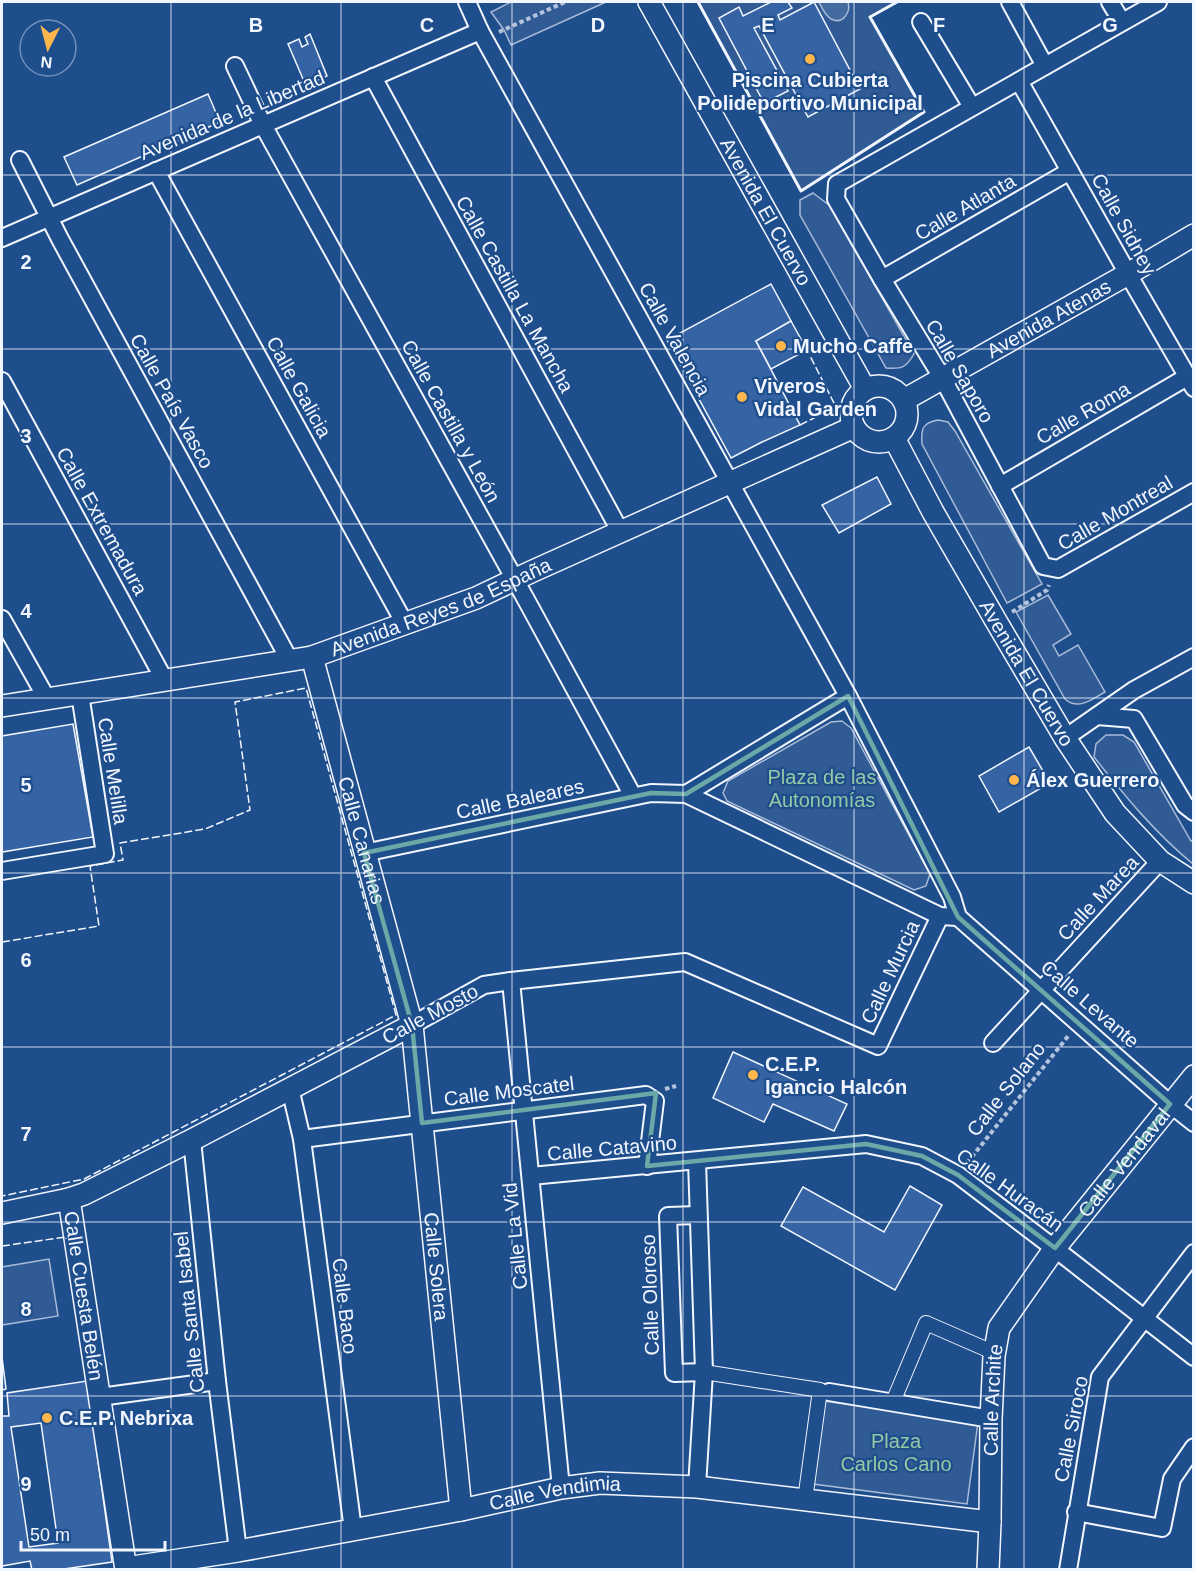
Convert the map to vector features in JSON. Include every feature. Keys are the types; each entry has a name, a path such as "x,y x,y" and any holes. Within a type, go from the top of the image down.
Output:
{"street":[{"name":"Calle Valencia","path":"467,2 483,35 848,696"},
{"name":"Avenida El Cuervo","path":"649,2 865,389"},
{"path":"1011,2 1045,66"},
{"path":"1110,2 1122,22"},
{"path":"921,22 972,107 1158,2"},
{"name":"Avenida de la Libertad","path":"2,238 373,77 483,35"},
{"name":"Calle Castilla y León","path":"235,66 263,125 633,796"},
{"name":"Calle Castilla La Mancha","path":"373,77 620,531"},
{"name":"Calle Sidney","path":"1019,81 1190,382"},
{"name":"Calle Saporo","path":"972,107 837,184 836,199 943,379 1042,566 1058,569"},
{"name":"Calle País Vasco","path":"20,160 49,218 290,661"},
{"name":"Calle Galicia","path":"156,171 405,624"},
{"name":"Calle Atlanta","path":"882,279 1070,171"},
{"name":"Avenida Atenas","path":"904,400 1194,235"},
{"name":"Calle Extremadura","path":"2,381 165,681"},
{"name":"Calle Roma","path":"1000,486 1190,382"},
{"path":"883,385 899,393 904,400 908,408 908,417 901,432 894,438 876,442 867,439 854,427 851,410 858,394 865,389 883,385"},
{"name":"Avenida Reyes de España","path":"2,706 312,657 476,598 854,427"},
{"name":"Avenida El Cuervo","path":"894,438 933,512 996,621 1065,738 1115,813 1161,861 1194,883"},
{"name":"Calle Montreal","path":"1058,569 1194,492"},
{"path":"2,619 46,699"},
{"name":"Calle Canarias","path":"312,657 412,1025"},
{"path":"1065,738 1134,690 1194,657"},
{"path":"1134,690 1134,718 1185,804 1194,812"},
{"name":"Calle Melilla","path":"2,871 105,854 80,694"},
{"path":"848,696 952,897 958,917 940,916 686,794 848,696"},
{"path":"1097,716 1134,718"},
{"name":"Calle Baleares","path":"364,853 633,796 651,793 686,794"},
{"name":"Calle Marea","path":"993,1043 1161,861"},
{"name":"Calle Murcia","path":"878,1046 940,916"},
{"name":"Calle Levante","path":"958,917 1194,1123"},
{"name":"Calle Mosto","path":"2,1213 84,1194 192,1140 484,985 685,962 878,1046"},
{"name":"Calle La Vid","path":"511,981 561,1488"},
{"name":"Calle Solera","path":"412,1025 460,1509"},
{"name":"Calle Vendaval","path":"1055,1248 1194,1076"},
{"name":"Calle Baco","path":"290,1088 302,1139 353,1530"},
{"name":"Calle Moscatel","path":"302,1139 646,1095 655,1101 648,1166"},
{"name":"Calle Santa Isabel","path":"192,1140 217,1381 238,1551"},
{"name":"Calle Huracán","path":"697,1161 866,1144 922,1156 958,1175 1194,1357"},
{"path":"697,1161 704,1372 697,1487"},
{"name":"Calle Catavino","path":"531,1176 697,1161"},
{"name":"Calle Cuesta Belén","path":"69,1199 126,1569"},
{"name":"Calle Oloroso","path":"698,1215 668,1216 674,1373 704,1372"},
{"name":"Calle Archite","path":"988,1569 991,1419 999,1328 1055,1248"},
{"name":"Calle Siroco","path":"1068,1569 1100,1377 1194,1253"},
{"path":"893,1402 926,1323 995,1353"},
{"path":"704,1372 991,1419"},
{"path":"100,1397 217,1381"},
{"path":"805,1500 824,1391"},
{"path":"1076,1512 1162,1528 1172,1479 1194,1447"},
{"name":"Calle Vendimia","path":"126,1569 238,1551 561,1488 600,1483 697,1487 990,1522"}],"path":[{"path":"483,35 565,2"},
{"path":"996,621 1047,590 1058,569"},
{"name":"Calle Solano","path":"958,1175 1078,1022"}],"highlighted area":[{"path":"848,696 958,917 1170,1104 1055,1248 958,1175 922,1156 866,1144 647,1166 656,1093 422,1123 412,1025 364,853 651,793 686,794"}],"green space":[{"path":"511,2 606,2 511,45 491,12"},
{"path":"698,2 897,2 870,17 924,112 801,191"},
{"path":"813,193 829,205 914,354 903,367 886,368 800,215 800,200"},
{"path":"938,420 948,422 955,431 1042,584 1007,603 922,444 922,434 926,425"},
{"path":"1048,595 1071,634 1053,645 1059,656 1078,645 1105,692 1085,703 1075,704 1065,699 1016,612"},
{"name":"Plaza de las Autonomías","path":"842,721 851,728 930,874 926,886 914,890 727,801 723,793 728,781 831,722"},
{"path":"1106,735 1123,735 1134,742 1191,841 1193,840 1193,864 1153,826 1094,757 1096,744"},
{"path":"49,1259 58,1316 2,1325 2,1267"},
{"name":"Plaza Carlos Cano","path":"824,1401 978,1422 967,1504 813,1484"}],"shaded area":[{"path":"819,2 848,2 849,6 842,19 835,20 825,13"}],"building":[{"name":"Piscina Cubierta Polideportivo Municipal","path":"771,2 788,2 792,8 778,15 780,20 814,2 860,89 808,117 759,26 754,28 788,91 764,103 719,18 739,7 743,16"},
{"path":"310,34 327,76 306,86 288,44 299,39 302,47 308,44 305,37"},
{"path":"208,94 220,122 77,185 64,157"},
{"name":"Viveros Vidal Garden","path":"771,284 791,321 756,341 800,425 731,458 667,340"},
{"name":"Mucho Caffe","path":"791,321 807,350 771,369 756,341"},
{"path":"877,477 891,504 839,533 822,505"},
{"path":"73,724 93,837 2,852 2,736"},
{"name":"Álex Guerrero","path":"1029,747 1050,783 999,812 979,776"},
{"name":"C.E.P. Igancio Halcón","path":"733,1052 847,1104 834,1131 773,1104 764,1122 713,1098"},
{"path":"910,1186 942,1205 895,1290 781,1226 803,1187 884,1232"},
{"path":"2,1357 6,1389 2,1390"},
{"path":"87,1381 112,1562 57,1570 32,1570 30,1561 2,1566 2,1416 9,1416 7,1393","holes":["41,1423 58,1543 29,1547 11,1427"]}],"fence":[{"path":"800,425 836,407 807,350"},
{"path":"2,942 99,926 90,866 123,860 120,843 205,829 250,810 235,702 306,688 396,1015 84,1179 2,1196"},
{"path":"2,1246 66,1237 66,1239"}],"wall":[{"path":"698,2 801,191 924,112 870,17 897,2"}],"place":[{"name":"Piscina Cubierta Polideportivo Municipal","path":"810,59"},
{"name":"Mucho Caffe","path":"781,346"},
{"name":"Viveros Vidal Garden","path":"742,397"},
{"name":"Álex Guerrero","path":"1014,780"},
{"name":"C.E.P. Igancio Halcón","path":"753,1075"},
{"name":"C.E.P. Nebrixa","path":"47,1418"}]}
